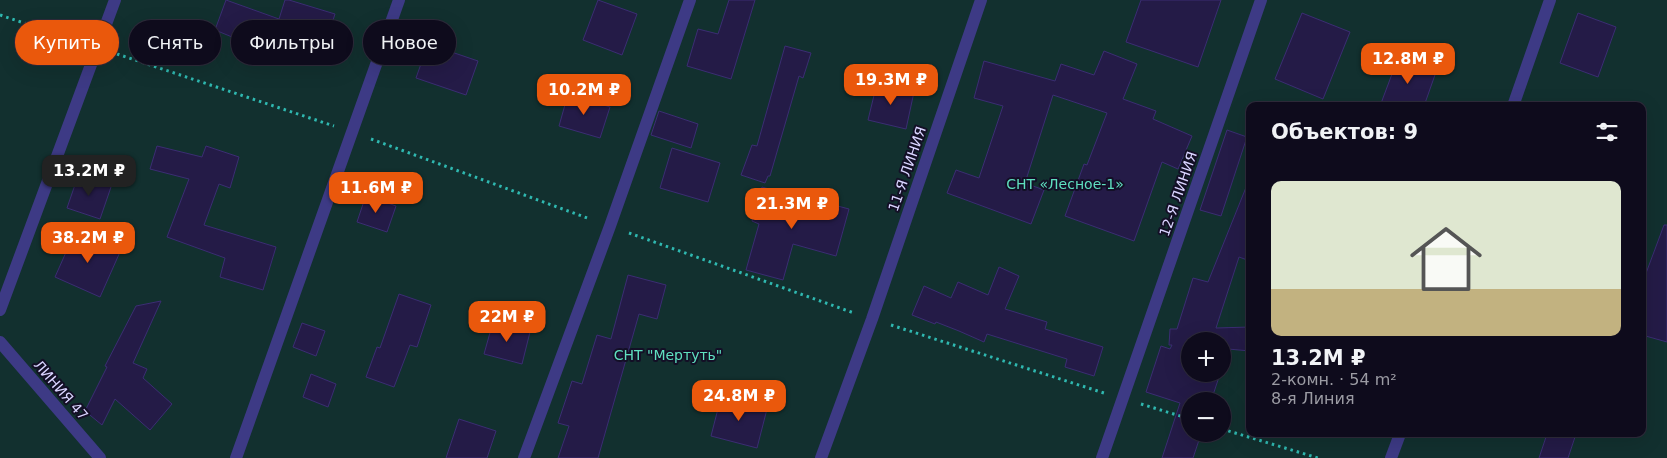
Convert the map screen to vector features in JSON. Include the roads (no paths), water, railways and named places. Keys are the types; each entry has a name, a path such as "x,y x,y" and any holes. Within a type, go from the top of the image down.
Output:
{"street":[{"path":"0,310 115,0"},
{"path":"236,458 399,0"},
{"path":"524,458 610,226 690,0"},
{"name":"11-Я ЛИНИЯ","path":"821,458 872,319 980,0"},
{"name":"12-Я ЛИНИЯ","path":"1102,458 1261,0"},
{"path":"1514,102 1550,0"},
{"name":"ЛИНИЯ 47","path":"0,342 100,458"},
{"path":"1391,458 1399,437"}],"park label":[{"name":"СНТ «Лесное-1»","path":"1065,184"},
{"name":"СНТ \"Мертуть\"","path":"668,355"}]}
